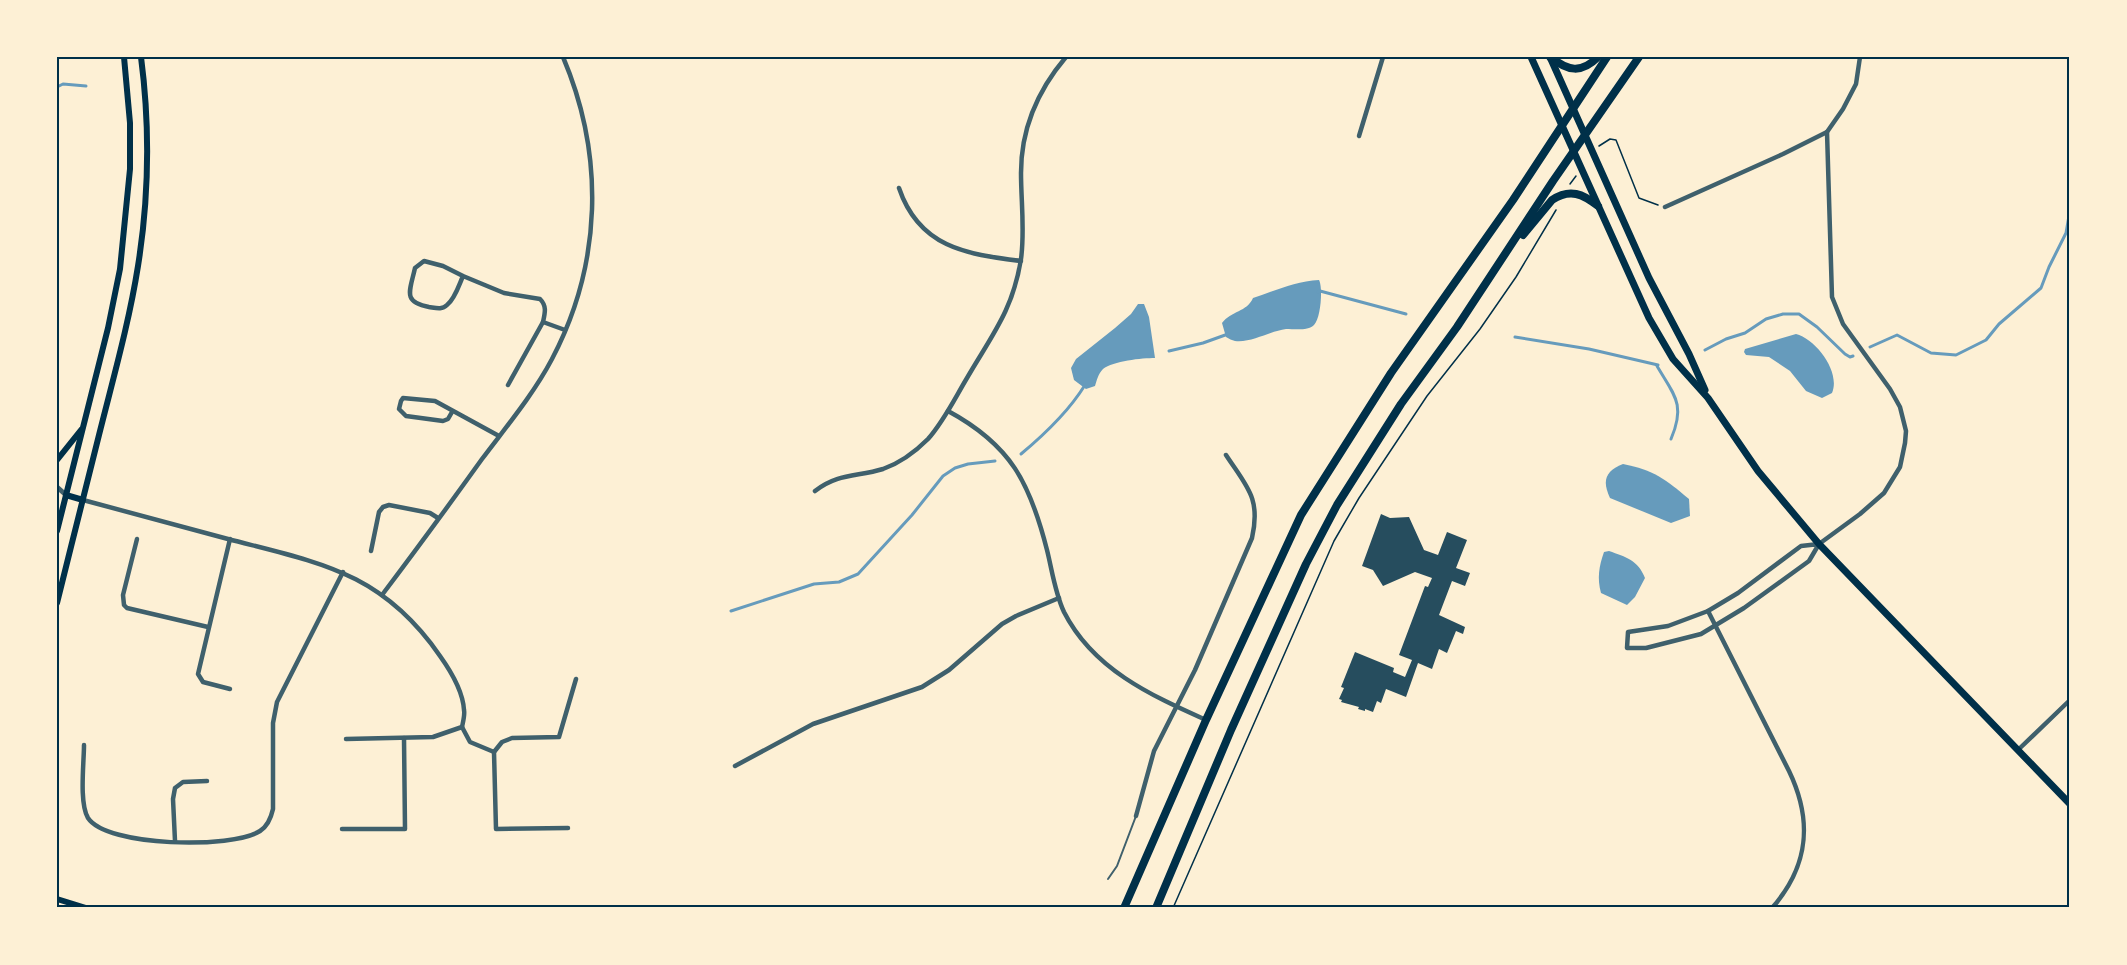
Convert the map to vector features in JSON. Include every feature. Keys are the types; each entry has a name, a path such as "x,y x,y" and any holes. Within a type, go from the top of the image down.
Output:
{"highway":[{"path":"1550,57 1561,66 1581,69 1598,57"},
{"path":"1124,908 1206,720 1301,515 1391,373 1607,57"},
{"path":"1156,908 1231,730 1326,524 1351,480 1401,404 1457,327 1573,151 1639,57"},
{"path":"1506,254 1558,196 1573,193 1583,195 1598,206"}],"main road":[{"path":"57,531 111,315 125,234 130,169 130,123 124,57"},
{"path":"57,603 126,326 139,264 147,164 141,57"},
{"path":"1531,57 1648,318 1673,359 1708,398 1758,471 1819,544 2070,804"},
{"path":"1550,57 1649,278 1689,354 1708,398"},
{"path":"57,460 83,427"},
{"path":"66,495 82,500"},
{"path":"57,899 86,908"}],"street":[{"path":"382,595 537,385 551,361 577,300 587,263 593,200 588,135 577,91 563,57"},
{"path":"815,491 834,479 882,469 905,458 928,438 948,411 1004,318 1014,292 1021,261 1023,215 1021,173 1024,142 1035,103 1044,86 1066,57"},
{"path":"1359,136 1383,57"},
{"path":"1665,207 1827,132 1843,109 1856,84 1860,57"},
{"path":"1819,544 1801,546 1738,593 1708,611 1668,626 1628,632 1627,648 1646,648 1701,634 1744,608 1809,561 1819,544 1884,493 1900,467 1905,443 1904,419 1896,399 1842,324 1832,297 1827,132"},
{"path":"899,188 904,203 913,217 936,239 960,250 1021,261"},
{"path":"463,276 446,307 441,309 416,304 412,301 410,294 415,268 424,261 443,266 504,293 540,299 544,303 546,311 543,322 508,385"},
{"path":"543,322 565,330"},
{"path":"452,412 443,422 406,416 399,409 400,401 409,397 435,401 499,436"},
{"path":"948,411 965,420 989,438 1020,476 1035,506 1064,612 1100,661 1135,685 1206,720"},
{"path":"1136,816 1154,751 1177,707 1244,561 1252,538 1256,519 1254,501 1226,454"},
{"path":"57,487 66,495"},
{"path":"57,497 66,495"},
{"path":"82,500 292,554 343,572 382,595 410,619 443,661 463,702 465,711 462,728 470,742 494,752"},
{"path":"371,551 379,512 383,507 389,505 430,513 438,518"},
{"path":"137,539 123,595 124,605 127,608 208,627"},
{"path":"230,539 199,669 199,678 205,683 230,689"},
{"path":"84,745 84,807 90,821 100,828 144,841 204,843 258,833 267,825 273,809 273,723 277,702 343,572"},
{"path":"735,766 813,724 922,687 949,670 1002,624 1059,598"},
{"path":"1708,611 1793,779 1803,810 1804,839 1797,870 1791,884 1772,908"},
{"path":"568,828 496,829 494,752 502,742 512,738 559,736 576,679"},
{"path":"2019,749 2070,700"},
{"path":"346,739 433,737 462,728"},
{"path":"342,829 405,829 404,738"},
{"path":"175,841 173,799 175,789 183,782 207,781"}],"lane":[{"path":"1108,879 1117,866 1136,816"}],"path":[{"path":"1600,144 1610,139 1616,140 1639,198 1665,207"},
{"path":"1569,186 1577,175"},
{"path":"1173,908 1334,541 1365,488 1427,396 1480,329 1516,277 1558,206"}],"water":[{"path":"1319,280 1320,310 1311,327 1280,330 1241,341 1226,337 1222,323 1247,306 1253,298 1293,284"},
{"path":"1138,304 1144,304 1149,317 1155,358 1128,360 1108,366 1100,373 1095,386 1086,389 1074,380 1071,368 1076,359 1131,314"},
{"path":"1796,334 1804,337 1819,349 1830,366 1834,385 1832,393 1822,398 1806,391 1790,371 1769,357 1746,355 1744,352 1745,349"},
{"path":"1623,464 1651,472 1673,486 1689,499 1690,516 1671,523 1610,498 1606,486 1607,477 1612,470"},
{"path":"1609,551 1635,563 1645,578 1635,597 1627,605 1601,593 1600,567 1604,552"}],"building":[{"path":"1381,514 1390,518 1409,517 1424,550 1438,555 1447,532 1467,540 1456,568 1470,573 1465,586 1452,581 1439,615 1465,627 1463,634 1456,631 1447,653 1439,649 1432,669 1418,663 1406,697 1386,689 1381,703 1377,701 1373,712 1358,709 1359,707 1341,702 1342,700 1339,699 1344,688 1341,687 1355,652 1394,668 1393,672 1405,677 1412,660 1399,655 1425,586 1428,587 1432,578 1415,572 1383,586 1373,570 1362,566"}],"waterway":[{"path":"57,87 63,84 86,86"},
{"path":"1870,347 1897,335 1931,353 1956,355 1986,340 1999,324 2041,288 2066,233 2070,210"},
{"path":"1318,292 1406,314"},
{"path":"1705,350 1726,339 1745,333 1766,319 1783,314 1799,314 1817,327 1845,354 1853,356"},
{"path":"1169,351 1228,334"},
{"path":"1515,337 1589,349 1658,365"},
{"path":"1657,366 1673,393 1678,408 1678,417 1671,439"},
{"path":"1021,454 1056,422 1085,385"},
{"path":"731,611 814,584 839,582 858,574 912,515 943,476 955,468 968,464 995,461"}]}
